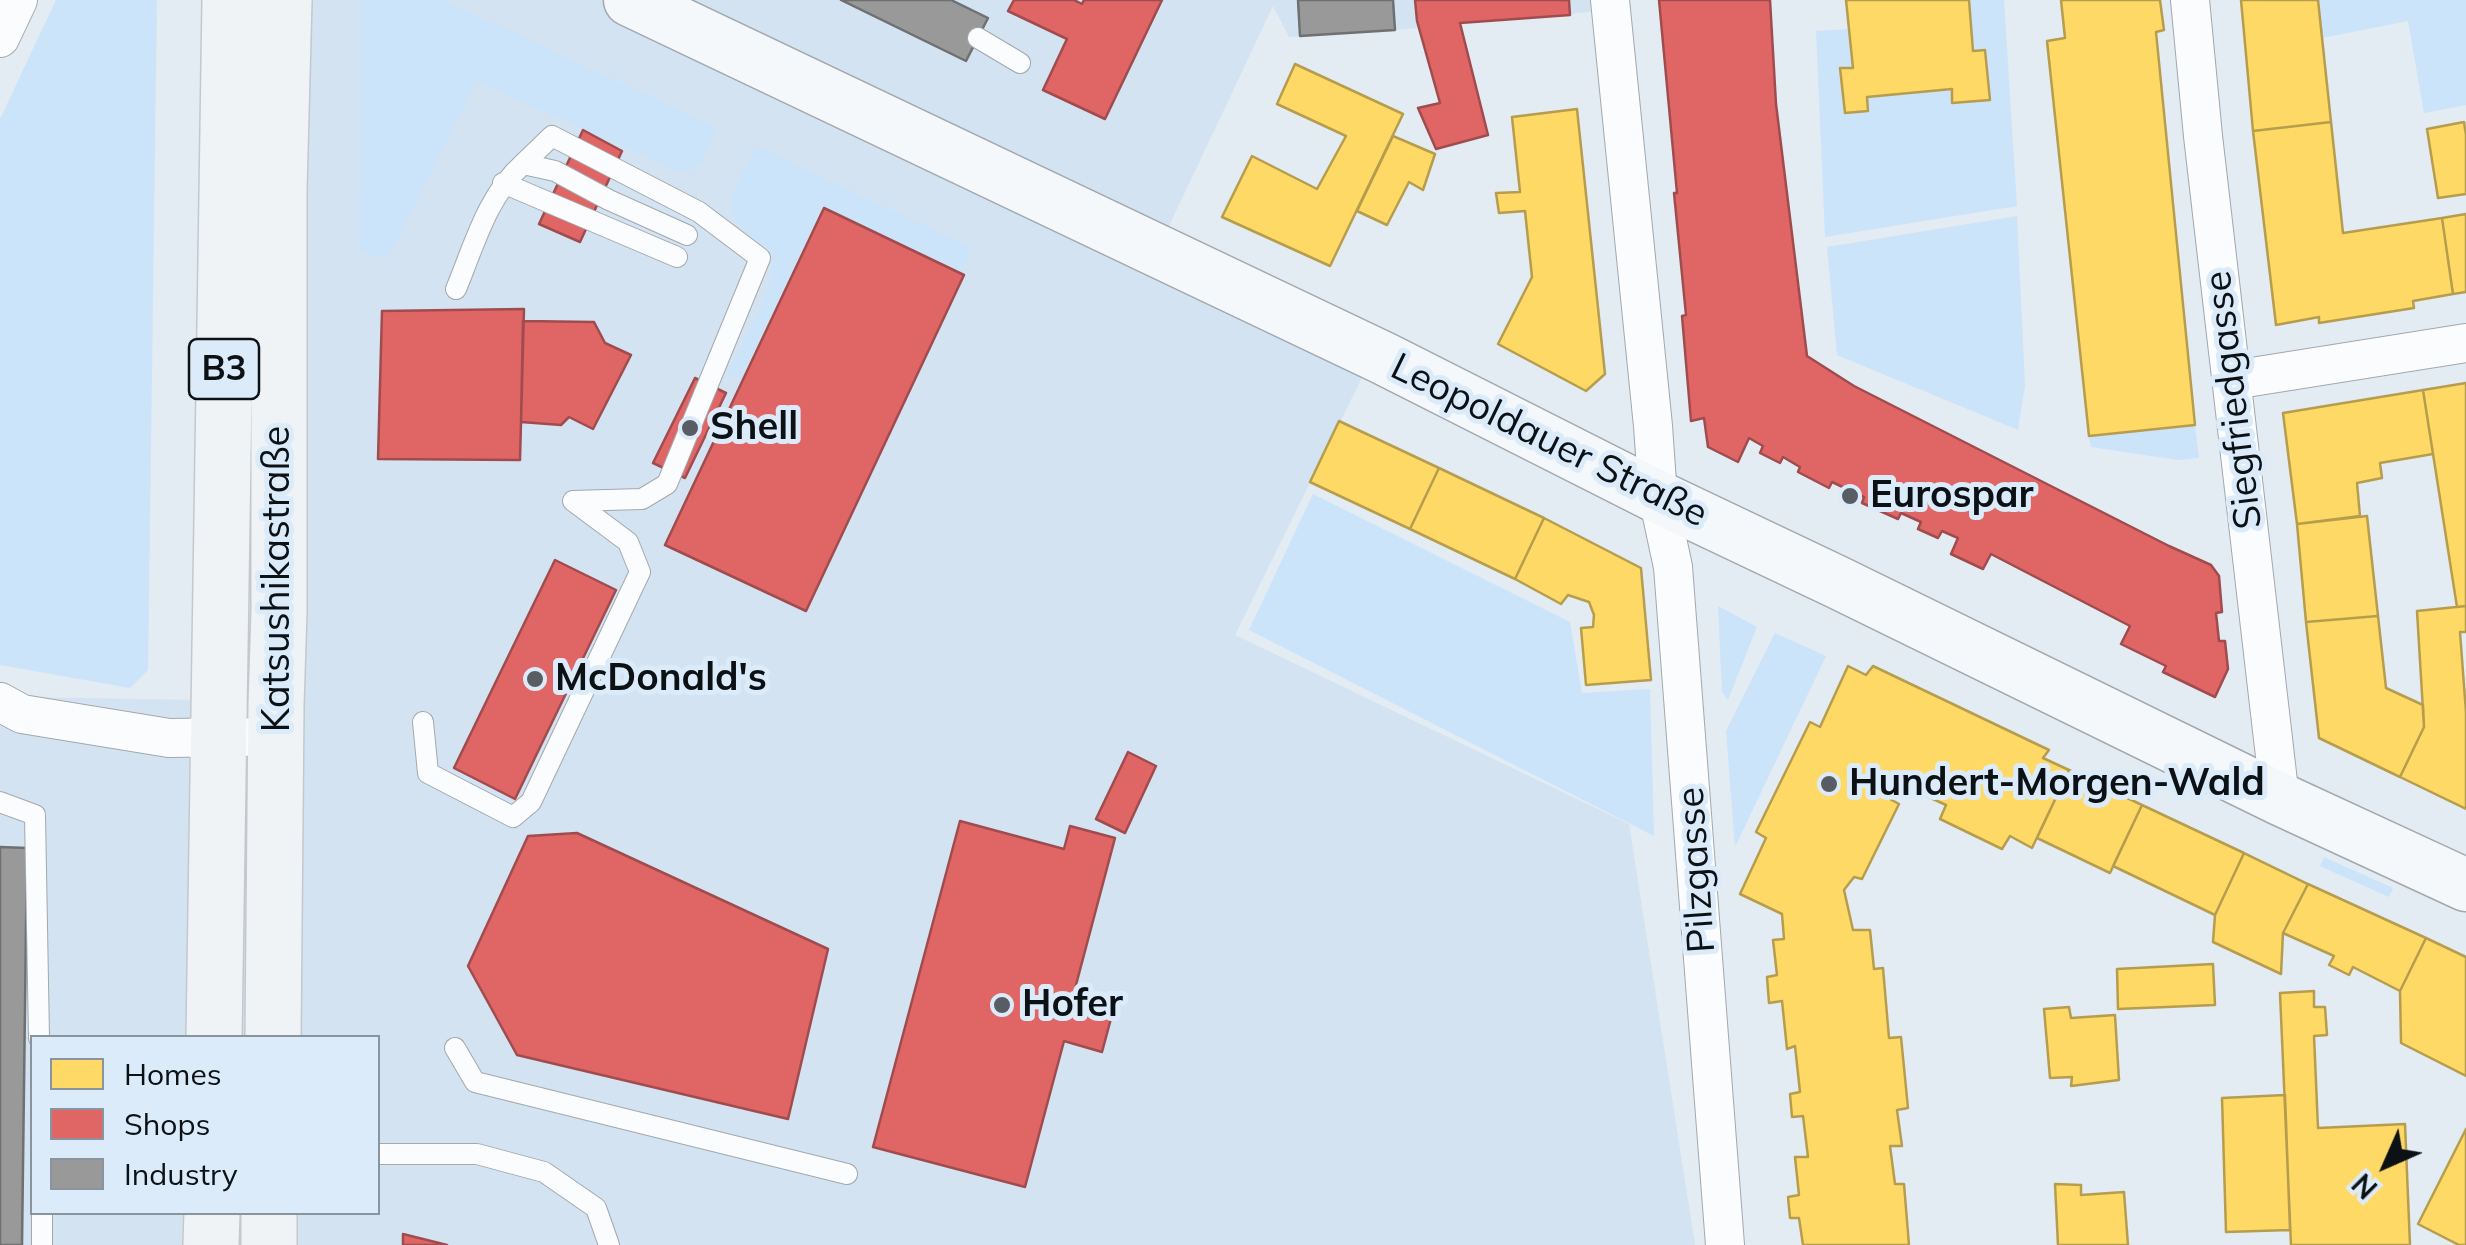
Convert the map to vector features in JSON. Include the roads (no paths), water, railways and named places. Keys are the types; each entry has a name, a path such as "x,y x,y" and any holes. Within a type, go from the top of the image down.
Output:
{"main road":[{"name":"Katsushikastraße","path":"214,1035 230,0"},
{"name":"Katsushikastraße","path":"273,1035 284,0"},
{"name":"Leopoldauer Straße","path":"630,0 1383,358 2280,800 2466,885"},
{"path":"212,1215 212,1245"},
{"path":"269,1245 270,1215"}],"street":[{"path":"0,38 18,0"},
{"name":"Pilzgasse","path":"1610,0 1658,496 1674,567 1725,1245"},
{"name":"Siegfriedgasse","path":"2190,0 2280,800"},
{"path":"2233,380 2466,343"},
{"path":"0,702 22,714 168,738 277,736"}],"lane":[{"path":"978,38 1020,63"},
{"path":"423,722 428,773 514,818 531,802 640,572 628,542 573,501 642,499 667,484 760,258 698,212 552,136 496,195 456,290"},
{"path":"522,164 554,171 687,235"},
{"path":"504,183 677,257"},
{"path":"0,802 35,815 39,1035"},
{"path":"455,1048 474,1082 847,1174"},
{"path":"380,1154 476,1154 544,1172 596,1208 609,1245"},
{"path":"42,1215 42,1245"}],"place":[{"name":"Shell","path":"690,428"},
{"name":"Eurospar","path":"1850,496"},
{"name":"McDonald's","path":"535,679"},
{"name":"Hundert-Morgen-Wald","path":"1829,784"},
{"name":"Hofer","path":"1002,1005"}]}
